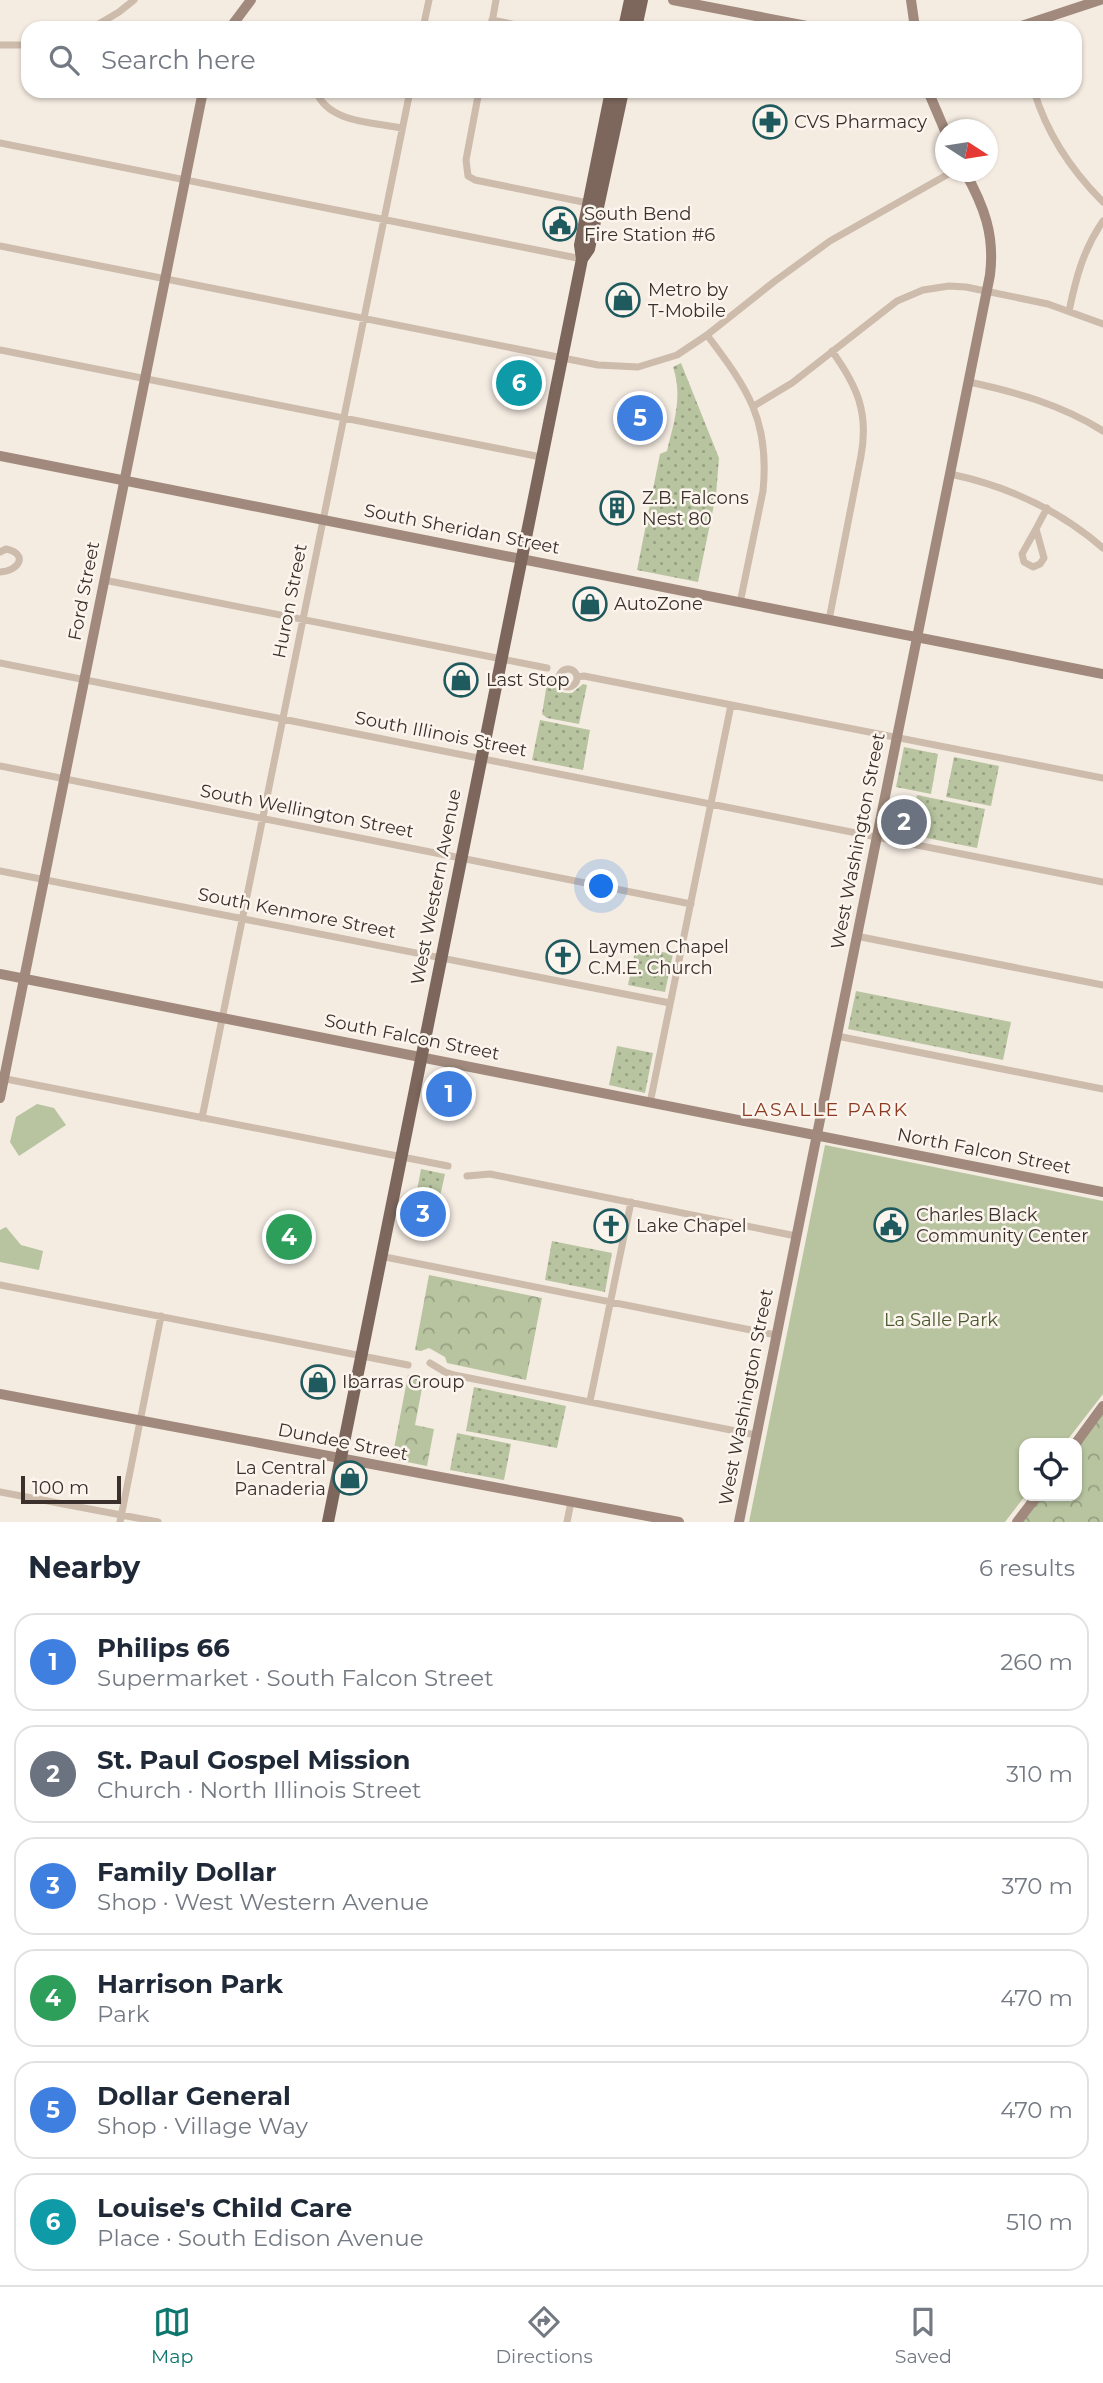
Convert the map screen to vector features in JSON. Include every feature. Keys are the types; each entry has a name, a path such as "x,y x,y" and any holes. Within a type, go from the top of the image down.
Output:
{"main road":[{"path":"626,21 630,0"},
{"path":"638,21 642,0"},
{"name":"West Western Avenue","path":"328,1522 582,259 580,245 610,98"},
{"name":"West Western Avenue","path":"582,259 589,249 621,98"}],"street":[{"path":"110,21 134,0"},
{"path":"235,21 251,0"},
{"path":"424,21 429,0"},
{"path":"492,21 496,0"},
{"path":"673,0 781,21"},
{"path":"911,0 914,21"},
{"path":"1038,21 1102,1"},
{"path":"0,45 21,45"},
{"name":"Ford Street","path":"0,1098 199,98"},
{"path":"319,98 322,104 341,116 402,128"},
{"name":"Huron Street","path":"202,1118 408,98"},
{"path":"478,98 465,165 468,176 475,180 588,203"},
{"path":"931,98 940,119"},
{"path":"1036,98 1063,154 1081,179 1103,202"},
{"path":"0,143 582,259"},
{"path":"0,246 608,367 638,368 677,355 831,241 935,181"},
{"name":"West Washington Street","path":"738,1522 987,292 992,258 989,225 980,198 971,182"},
{"path":"1069,311 1081,262 1103,222"},
{"path":"754,406 779,392 883,310 923,290 949,286 987,292 1033,301 1103,324"},
{"path":"706,335 740,380 754,406 762,435 765,473 760,511 740,603"},
{"path":"0,350 541,457"},
{"path":"829,620 864,431 857,391 832,351"},
{"path":"969,382 1024,395 1052,405 1103,431"},
{"name":"South Sheridan Street","path":"0,456 1103,674"},
{"path":"950,474 1006,488 1047,508 1079,528 1103,548"},
{"path":"1036,529 1044,558 1040,564 1032,567 1024,562 1022,554 1047,508"},
{"path":"0,552 6,549 12,551 19,559 12,570 0,572"},
{"path":"104,580 547,668"},
{"name":"South Illinois Street","path":"0,663 1103,882"},
{"path":"577,677 584,676 1103,778"},
{"path":"650,1103 731,705"},
{"name":"South Wellington Street","path":"0,766 691,904"},
{"name":"South Kenmore Street","path":"0,870 670,1003"},
{"path":"856,936 1103,985"},
{"name":"South Falcon Street","path":"0,974 816,1136"},
{"path":"836,1036 1103,1089"},
{"path":"2,1078 448,1166"},
{"name":"North Falcon Street","path":"816,1136 1103,1192"},
{"path":"467,1176 490,1174 796,1236"},
{"path":"590,1401 631,1202"},
{"path":"380,1256 776,1335"},
{"path":"0,1285 408,1365"},
{"path":"121,1518 161,1316"},
{"path":"430,1363 454,1375 756,1435"},
{"name":"Dundee Street","path":"0,1394 679,1522"},
{"path":"1080,1438 1103,1406"},
{"path":"0,1492 121,1518 158,1522"},
{"path":"1017,1522 1033,1501"},
{"path":"567,1522 571,1502"}],"green space":[{"path":"681,363 719,458 716,495 698,582 637,570 660,454 667,451 675,419 677,388 673,367"},
{"path":"548,677 552,678 558,690 564,693 572,693 583,684 587,685 579,724 547,718 542,714"},
{"path":"540,720 590,730 583,770 532,760"},
{"path":"904,747 938,754 931,794 896,787"},
{"path":"954,757 999,766 991,806 946,797"},
{"path":"917,795 985,809 977,848 922,837 926,817 913,814"},
{"path":"636,947 673,954 665,992 628,985"},
{"path":"856,991 1011,1022 1003,1060 848,1029"},
{"path":"617,1046 653,1053 645,1093 609,1085"},
{"path":"37,1104 54,1108 66,1125 19,1156 10,1142 16,1117"},
{"name":"La Salle Park","path":"825,1145 1103,1201 1103,1394 1069,1438 1019,1438 1019,1501 1021,1501 1005,1522 749,1522"},
{"path":"421,1169 445,1174 439,1201 416,1196"},
{"path":"6,1227 21,1245 43,1251 39,1270 0,1262 0,1230"},
{"path":"552,1241 612,1253 605,1292 545,1280"},
{"path":"429,1275 542,1298 526,1380 447,1363 445,1357 429,1348 415,1350"},
{"path":"408,1375 424,1378 415,1425 434,1429 427,1466 392,1459"},
{"path":"474,1387 566,1406 557,1448 466,1431"},
{"path":"1103,1413 1103,1522 1021,1522 1036,1501 1082,1501 1082,1441"},
{"path":"457,1433 511,1444 504,1480 450,1470"}],"place":[{"name":"CVS Pharmacy","path":"770,122"},
{"name":"South Bend Fire Station #6","path":"560,224"},
{"name":"Metro by T-Mobile","path":"623,300"},
{"name":"Louise's Child Care","path":"519,383"},
{"name":"Dollar General","path":"640,418"},
{"name":"Z.B. Falcons Nest 80","path":"617,508"},
{"name":"AutoZone","path":"590,604"},
{"name":"Last Stop","path":"461,680"},
{"name":"St. Paul Gospel Mission","path":"904,822"},
{"name":"Laymen Chapel C.M.E. Church","path":"563,957"},
{"name":"Philips 66","path":"449,1094"},
{"name":"Family Dollar","path":"423,1214"},
{"name":"Charles Black Community Center","path":"891,1225"},
{"name":"Lake Chapel","path":"611,1226"},
{"name":"Harrison Park","path":"289,1237"},
{"name":"Ibarras Group","path":"318,1382"},
{"name":"La Central Panaderia","path":"350,1478"}],"district":[{"name":"LASALLE PARK","path":"825,1109"}]}
